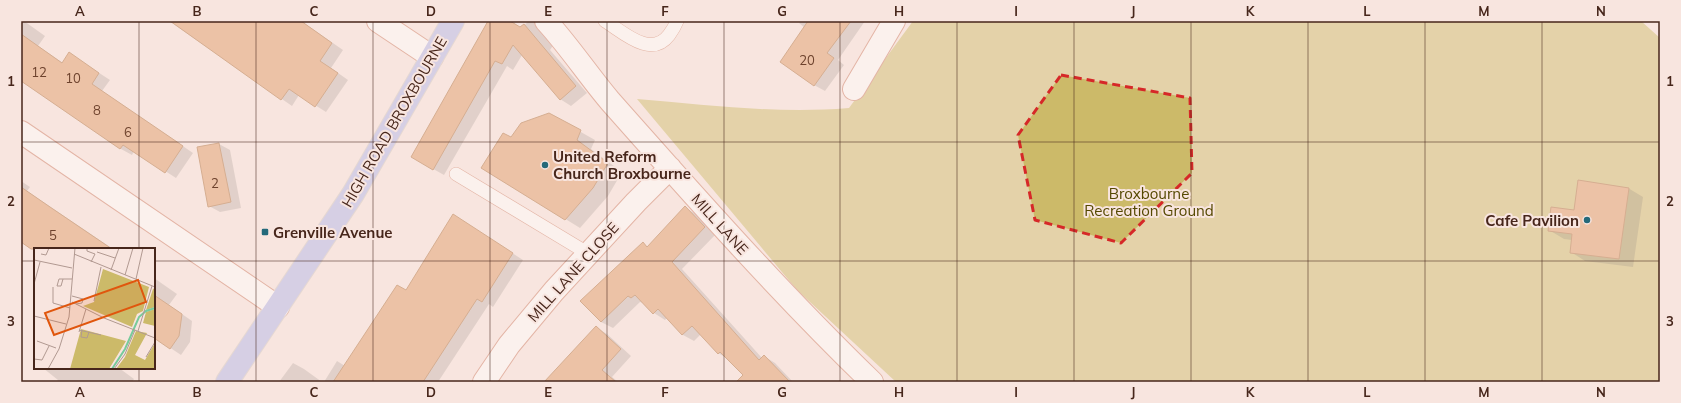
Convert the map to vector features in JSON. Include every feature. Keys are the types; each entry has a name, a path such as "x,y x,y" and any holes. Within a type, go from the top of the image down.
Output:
{"main road":[{"name":"HIGH ROAD BROXBOURNE","path":"227,382 353,194 453,21"}],"street":[{"path":"378,21 432,56"},
{"path":"854,90 894,21"},
{"name":"MILL LANE","path":"553,23 601,90 724,229 844,355 872,382"},
{"path":"21,132 278,308"},
{"name":"MILL LANE CLOSE","path":"484,382 509,345 554,291 636,202 670,168"}],"lane":[{"path":"605,21 641,44 652,45 660,43 669,36 677,21"},
{"path":"456,174 589,254"}],"highlighted area":[{"path":"1061,75 1190,98 1192,173 1121,243 1035,220 1018,135"}],"green space":[{"name":"Broxbourne Recreation Ground","path":"913,21 1641,21 1660,38 1660,382 896,382 797,290 637,99 769,109 822,110 849,108"}],"building":[{"path":"170,21 301,21 332,43 320,61 338,73 315,107 289,89 281,100"},
{"path":"488,21 510,21 520,27 524,24 576,86 560,100 513,45 502,64 495,61 433,170 411,157"},
{"path":"808,21 851,21 827,53 834,58 814,86 780,62"},
{"path":"21,34 62,63 69,52 99,73 92,84 183,146 165,173 123,145 120,149 21,81"},
{"name":"United Reform Church Broxbourne","path":"549,113 581,130 577,140 608,163 593,188 565,220 481,168 503,133 511,137 521,123"},
{"path":"219,143 231,202 208,207 197,147"},
{"name":"Cafe Pavilion","path":"1578,180 1629,188 1619,259 1570,253 1572,234 1548,231 1551,207 1574,210"},
{"path":"21,187 111,248 31,249 21,242"},
{"path":"685,206 705,227 672,262 759,360 764,355 790,382 736,382 743,375 720,352 718,354 692,326 682,335 658,309 653,314 635,295 631,298 628,296 601,322 580,301 643,242 647,247"},
{"path":"453,214 513,253 482,302 477,299 423,382 333,382 397,285 406,290"},
{"path":"155,296 182,314 179,336 170,349 155,339"},
{"path":"596,326 621,349 602,370 616,382 544,382"}],"place":[{"name":"United Reform Church Broxbourne","path":"545,165"},
{"name":"Cafe Pavilion","path":"1587,220"},
{"name":"Grenville Avenue","path":"265,232"}]}
